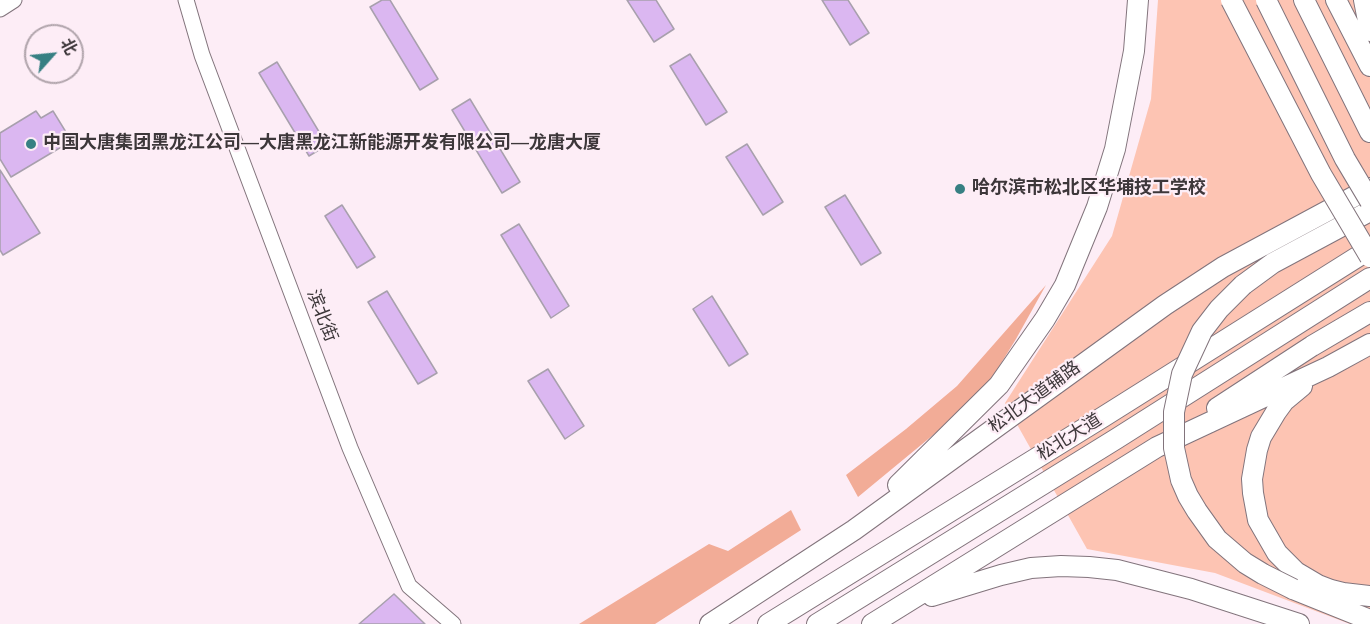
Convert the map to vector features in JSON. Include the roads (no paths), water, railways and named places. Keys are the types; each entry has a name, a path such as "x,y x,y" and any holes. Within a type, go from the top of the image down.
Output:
{"highway":[{"path":"854,530 999,385 1045,319 1065,285 1097,207 1115,150 1134,51 1138,0"},
{"path":"1231,0 1321,174 1370,257"},
{"path":"1266,0 1345,159 1370,201"},
{"path":"1304,0 1370,132"},
{"path":"1336,0 1370,66"},
{"path":"1364,0 1370,31"},
{"name":"松北大道辅路","path":"711,624 854,530 1166,305 1242,256 1370,188"},
{"path":"1370,211 1273,263 1243,285 1219,309 1202,331 1182,374 1174,412 1174,448 1181,480 1188,496 1212,533 1230,551 1263,574 1293,589 1370,620"},
{"name":"松北大道","path":"768,624 1370,249"},
{"name":"松北大道","path":"817,624 1370,278"},
{"path":"872,624 1157,447 1312,346 1370,312"},
{"path":"1157,447 1328,367 1370,344"},
{"path":"1328,367 1284,401 1268,423 1261,437 1252,479 1254,500 1258,520 1269,540 1277,553 1296,572 1331,590 1370,596"},
{"path":"901,606 961,586 1021,571 1061,566 1089,567 1117,570 1191,589 1299,624"}],"street":[{"path":"0,9 14,0"},
{"name":"滨北街","path":"186,0 210,77 368,491 409,586 453,624"}],"place":[{"name":"中国大唐集团黑龙江公司—大唐黑龙江新能源开发有限公司—龙唐大厦","path":"31,144"},
{"name":"哈尔滨市松北区华埔技工学校","path":"960,189"}]}
